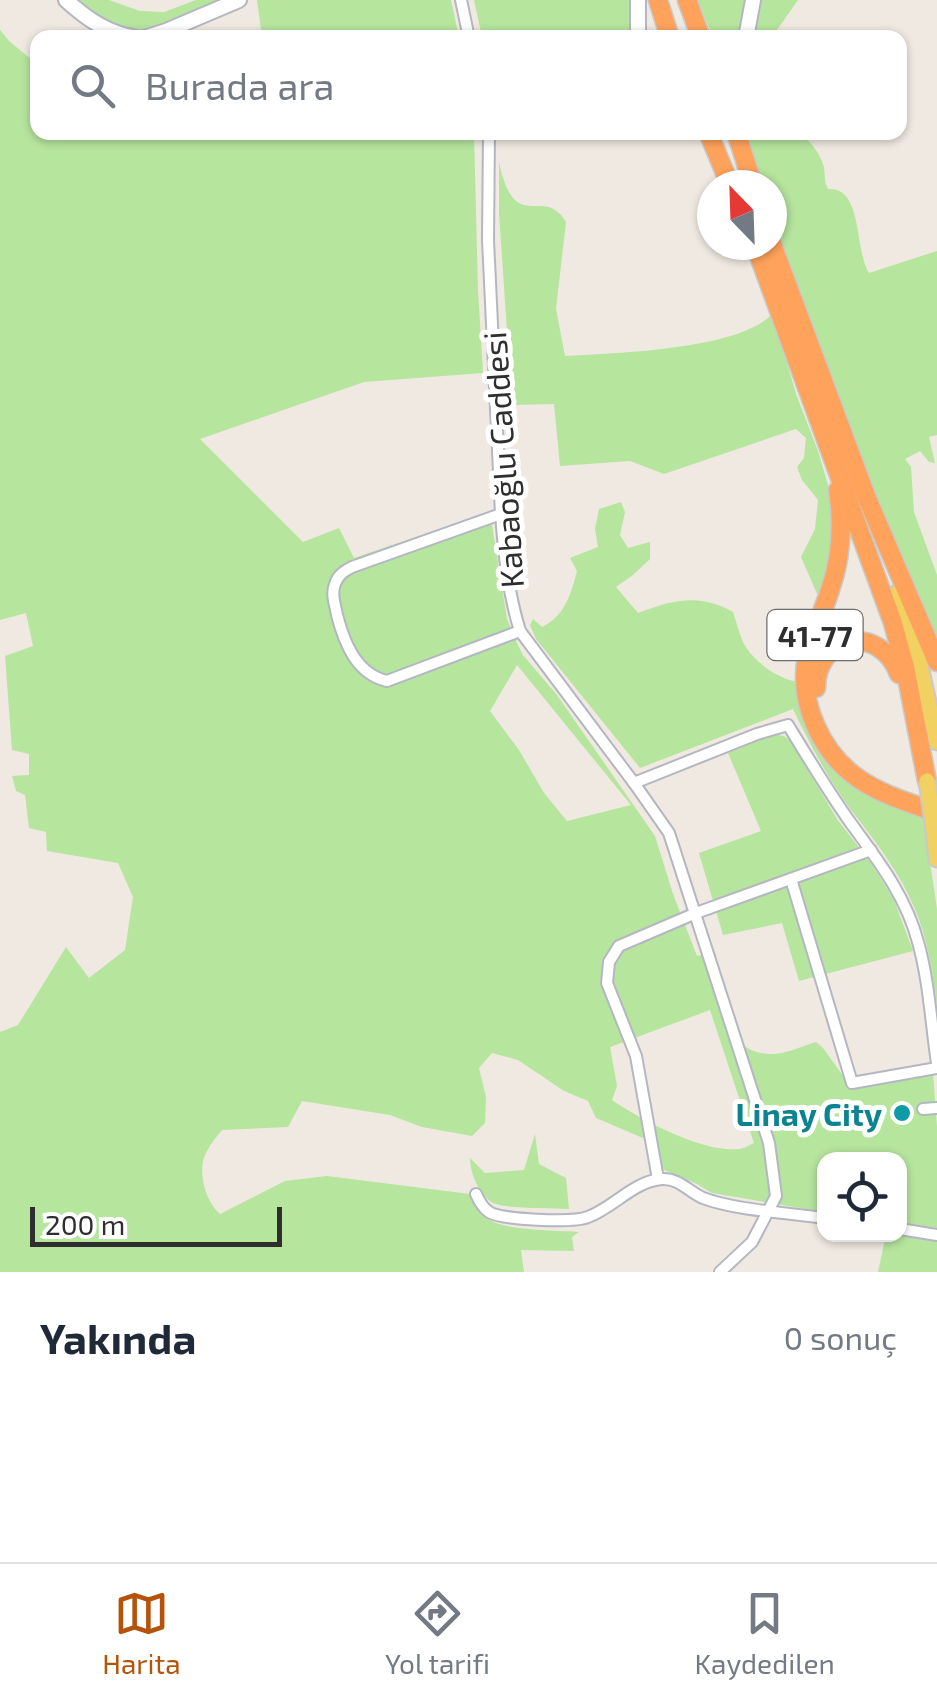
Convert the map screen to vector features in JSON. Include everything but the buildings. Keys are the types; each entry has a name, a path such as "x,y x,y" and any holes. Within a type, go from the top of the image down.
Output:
{"highway":[{"path":"658,0 667,30"},
{"path":"687,0 698,30"},
{"path":"711,140 724,170"},
{"path":"739,140 748,170"},
{"name":"41-77","path":"760,260 810,394 840,508 836,572 808,656 810,710 820,736 846,769 869,786 936,813"},
{"name":"41-77","path":"778,260 866,496 937,662"},
{"path":"810,394 893,623 927,781"},
{"path":"927,781 898,672 890,656 863,641 846,643 831,651 818,669 815,685 820,711 833,740 866,773 936,813"}],"main road":[{"path":"866,496 913,636 937,742"},
{"path":"927,781 936,813 937,859"}],"street":[{"path":"66,0 108,30"},
{"path":"170,30 238,0"},
{"path":"461,0 467,30"},
{"path":"638,0 638,30"},
{"path":"746,30 753,0"},
{"name":"Kabaoğlu Caddesi","path":"490,140 488,240 501,514 510,592 520,631 668,833 768,1143 776,1196 769,1210"},
{"path":"501,514 352,567 341,573 333,596 348,650 366,670 387,681 520,631"},
{"path":"634,783 788,725 895,888 918,940 937,1066 852,1083 790,879"},
{"path":"658,1179 636,1056 607,982 609,962 619,946 871,850"},
{"path":"924,1109 937,1108"},
{"path":"476,1194 484,1208 495,1215 569,1221 586,1218 645,1184 671,1179 705,1198 817,1217"},
{"path":"720,1272 752,1242 769,1210"},
{"path":"907,1230 937,1234"}],"green space":[{"path":"72,0 109,0 140,11 164,12 196,0 228,0 150,30 121,30"},
{"path":"257,0 451,0 457,30 261,30"},
{"path":"474,0 634,0 632,30 480,30"},
{"path":"697,0 748,0 742,30 710,30"},
{"path":"760,0 798,0 777,30 755,30"},
{"path":"0,30 30,58 30,140 474,140 483,373 364,382 200,439 303,542 339,528 354,558 490,512 507,619 518,645 655,836 697,956 715,952 725,1016 740,1042 769,1054 816,1042 852,1088 933,1073 937,1228 907,1224 907,1152 817,1152 817,1211 712,1193 650,1164 650,1141 596,1118 588,1101 564,1091 518,1060 492,1053 479,1068 486,1097 485,1123 472,1136 422,1127 390,1115 302,1101 288,1127 222,1130 204,1158 206,1193 220,1214 285,1181 327,1176 470,1194 482,1215 498,1224 579,1232 572,1237 574,1251 521,1250 524,1272 0,1272 0,1032 18,1025 66,947 89,978 125,950 133,897 118,863 47,851 46,832 29,828 25,795 16,791 12,776 29,775 29,754 12,750 5,656 33,646 26,613 0,620","holes":["517,665 631,805 567,821 490,711","710,1010 754,1143 741,1149 691,1141 612,1100 617,1086 610,1047"]},
{"path":"750,140 807,140 820,156 828,189 847,197 869,273 937,251 937,435 929,437 935,463 920,451 905,459 911,467 914,512 937,575 937,647 787,260 787,170 757,170"},
{"path":"499,162 513,198 521,204 557,211 566,222 556,309 565,356 706,342 734,335 773,313 831,495 834,544 821,603 801,557 815,529 818,500 797,467 804,458 806,438 796,429 664,474 630,461 560,466 554,404 512,405"},
{"path":"621,502 625,512 620,535 628,548 650,542 650,559 616,587 638,613 686,600 709,602 733,612 743,642 753,657 776,674 801,682 823,750 923,815 937,909 937,1005 926,943 908,894 835,786 793,709 640,768 536,639 530,625 533,619 542,627 550,622 562,611 569,596 577,571 570,558 598,547 595,529 599,509"},
{"path":"778,735 791,741 837,819 872,864 894,900 913,951 799,981 782,923 723,935 699,853 761,831 728,753"},
{"path":"535,1134 539,1164 566,1178 569,1209 496,1204 477,1185 470,1158 485,1173 524,1170"},
{"path":"907,1237 937,1241 937,1272 878,1272 884,1242 907,1242"}],"place":[{"name":"Linay City","path":"902,1113"}]}
